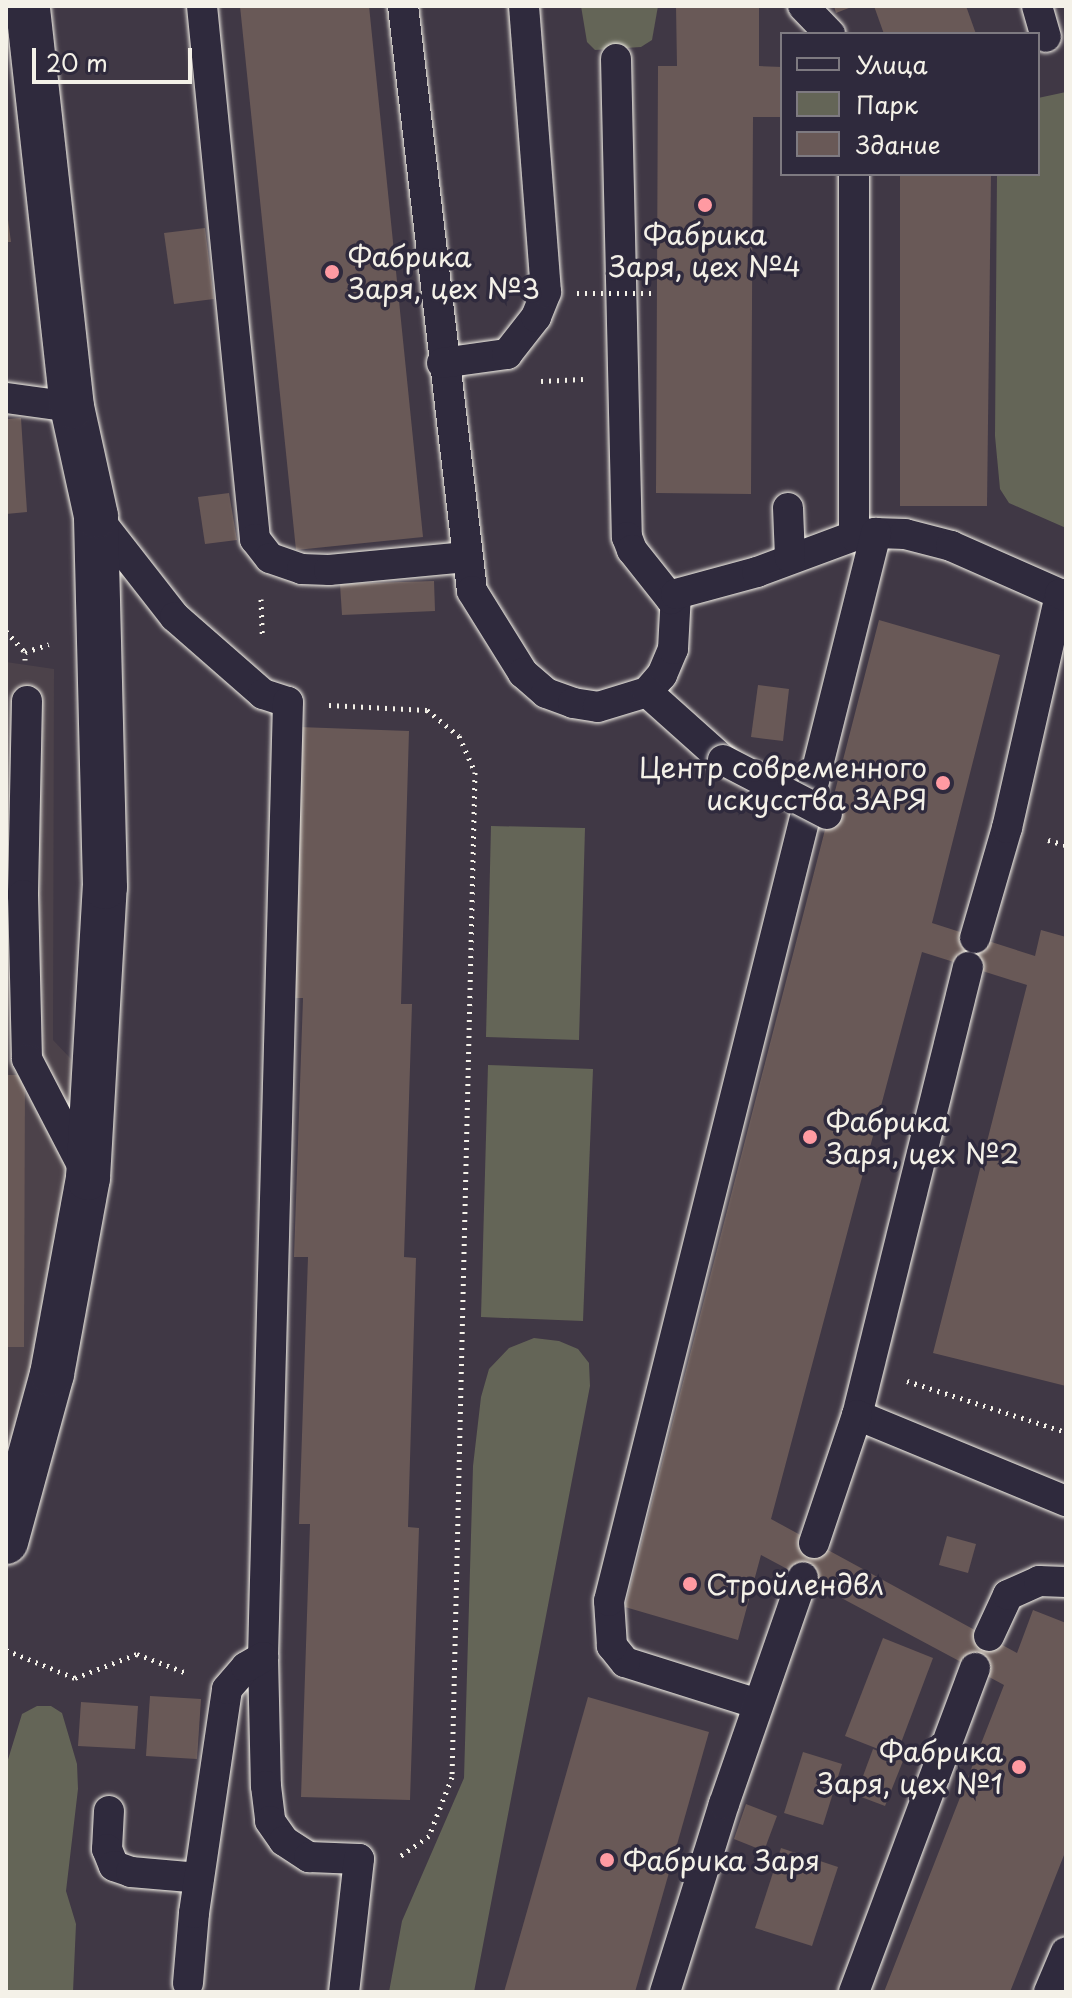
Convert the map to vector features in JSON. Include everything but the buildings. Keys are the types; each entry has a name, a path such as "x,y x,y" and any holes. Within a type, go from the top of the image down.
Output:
{"street":[{"path":"6,1542 52,1374 88,1178 105,887 96,516 72,407 28,6"}],"lane":[{"path":"202,6 255,539 270,558 302,569 329,570 466,557"},
{"path":"403,6 442,363 472,591 523,673 546,693 573,703 598,707 647,692 662,675 673,649 676,594"},
{"path":"442,363 507,354 526,332 546,292 524,6"},
{"path":"803,6 828,32"},
{"path":"1037,6 1046,37"},
{"path":"616,59 627,537 632,550 671,599 676,594 757,572 790,558 865,535 905,534 951,546 1063,595 1007,828 972,952 857,1415 814,1543"},
{"path":"758,1704 625,1662 612,1646 609,1601 865,535 854,176"},
{"path":"6,398 72,407"},
{"path":"788,508 790,558"},
{"path":"96,516 175,617 276,698 263,1657 270,1821 284,1841 309,1857 359,1859 344,1992"},
{"path":"647,692 723,760 827,814"},
{"path":"27,701 17,1060 88,1178"},
{"path":"857,1415 1066,1501"},
{"path":"665,1992 758,1704 803,1577"},
{"path":"989,1636 1008,1595 1039,1581 1066,1582"},
{"path":"188,1983 199,1878 227,1689 246,1667 263,1657"},
{"path":"854,1992 975,1668"},
{"path":"109,1811 107,1849 114,1866 131,1872 199,1878"},
{"path":"1049,1992 1066,1952"}],"path":[{"path":"577,293 657,293"},
{"path":"526,332 530,381 623,378"},
{"path":"261,546 276,698 427,710 459,736 475,772 452,1777 429,1836 398,1858 359,1859"},
{"path":"6,631 25,652"},
{"path":"941,1394 1066,1432"},
{"path":"6,1650 75,1678 137,1654 227,1689"}],"shaded area":[{"path":"6,662 54,669 53,1040 90,1079 6,1534"}],"green space":[{"path":"581,6 658,6 652,40 641,47 595,50 587,42"},
{"path":"1066,92 1066,528 1009,503 1000,489 995,436 997,176 1040,176 1040,98"},
{"path":"491,826 585,828 579,1040 486,1037"},
{"path":"488,1065 593,1069 583,1321 481,1317"},
{"path":"534,1338 559,1341 578,1349 589,1363 590,1386 474,1992 389,1992 402,1921 464,1778 473,1466 481,1397 489,1369 509,1348"},
{"path":"37,1706 51,1706 62,1713 77,1764 78,1789 66,1891 76,1924 73,1992 6,1992 6,1766 22,1714"}],"place":[{"name":"Фабрика Заря, цех №4","path":"705,205"},
{"name":"Фабрика Заря, цех №3","path":"332,272"},
{"name":"Центр современного искусства ЗАРЯ","path":"943,783"},
{"name":"Фабрика Заря, цех №2","path":"810,1137"},
{"name":"Стройлендвл","path":"690,1584"},
{"name":"Фабрика Заря, цех №1","path":"1019,1767"},
{"name":"Фабрика Заря","path":"607,1860"}]}
